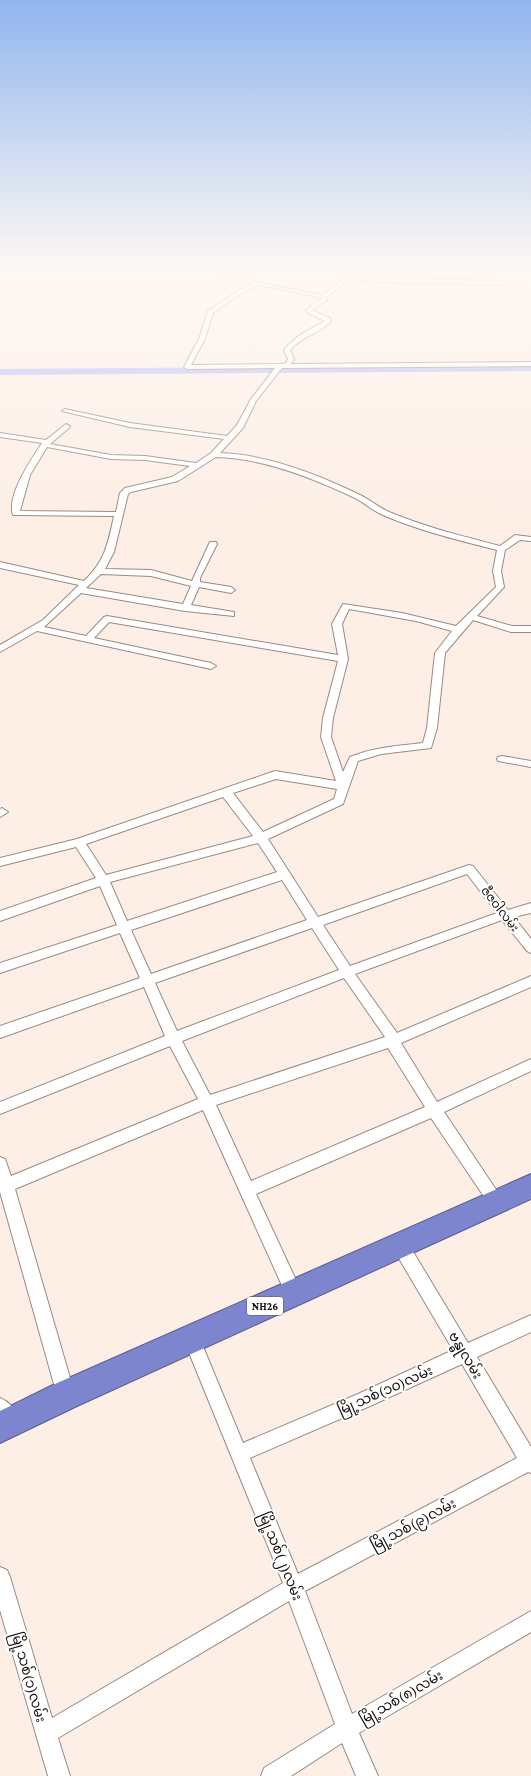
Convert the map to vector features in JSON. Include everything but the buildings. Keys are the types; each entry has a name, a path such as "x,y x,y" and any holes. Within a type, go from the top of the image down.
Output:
{"highway":[{"name":"NH26","path":"4,1418 66,1395 531,1186"}],"street":[{"path":"197,349 188,367 278,369 531,364"},
{"path":"0,649 46,622 99,571 110,552 122,496 128,490 175,479 214,455 240,426 254,400 278,369 290,362 291,359 287,350 288,349"},
{"path":"65,411 130,425 229,438"},
{"path":"66,426 46,444 26,472 16,513 118,514"},
{"path":"0,435 111,457 145,458 198,466"},
{"path":"214,455 235,456 320,480 358,496 386,514 500,549"},
{"path":"0,916 103,880 261,838 339,801 343,786 354,759 388,748 427,746 432,728 440,653 458,630 500,588 497,571 500,549 518,537 531,539"},
{"path":"185,608 196,585 196,578 213,544"},
{"path":"0,565 82,587 185,608 232,614"},
{"path":"99,571 151,573 168,576 177,581 231,590"},
{"path":"343,786 326,737 328,718 344,659 337,624 346,606 409,616 435,622 458,630"},
{"path":"472,617 511,629 531,629"},
{"path":"87,640 108,619 344,659"},
{"path":"35,628 211,666"},
{"path":"502,759 531,764"},
{"path":"0,862 79,842 276,775 343,786"},
{"path":"225,792 261,838 285,874 347,972 394,1040 394,1045 434,1110 496,1202"},
{"path":"79,842 103,880 173,1038 207,1102 294,1293"},
{"name":"ဇီဇဝါလမ်း","path":"316,922 468,869 531,948"},
{"path":"0,968 285,874"},
{"path":"0,1108 173,1038 347,972 504,914 531,908"},
{"path":"0,1032 316,922"},
{"path":"4,1185 207,1102 394,1040 531,981"},
{"path":"248,1190 434,1110 531,1065"},
{"path":"0,1164 4,1185 66,1395"},
{"name":"ဗန္ဓုလမ်း","path":"400,1245 530,1462"},
{"name":"မြို့သစ်(၁၀)လမ်း","path":"238,1454 364,1400 531,1323"},
{"name":"မြို့သစ်(၂)လမ်း","path":"191,1338 294,1588 347,1728 367,1776"},
{"name":"မြို့သစ်(၉)လမ်း","path":"46,1734 294,1588 530,1462"},
{"name":"မြို့သစ်(၁)လမ်း","path":"0,1577 59,1776"},
{"name":"မြို့သစ်(၈)လမ်း","path":"272,1776 347,1728 531,1621"}],"waterway":[{"path":"0,372 531,368"}]}
